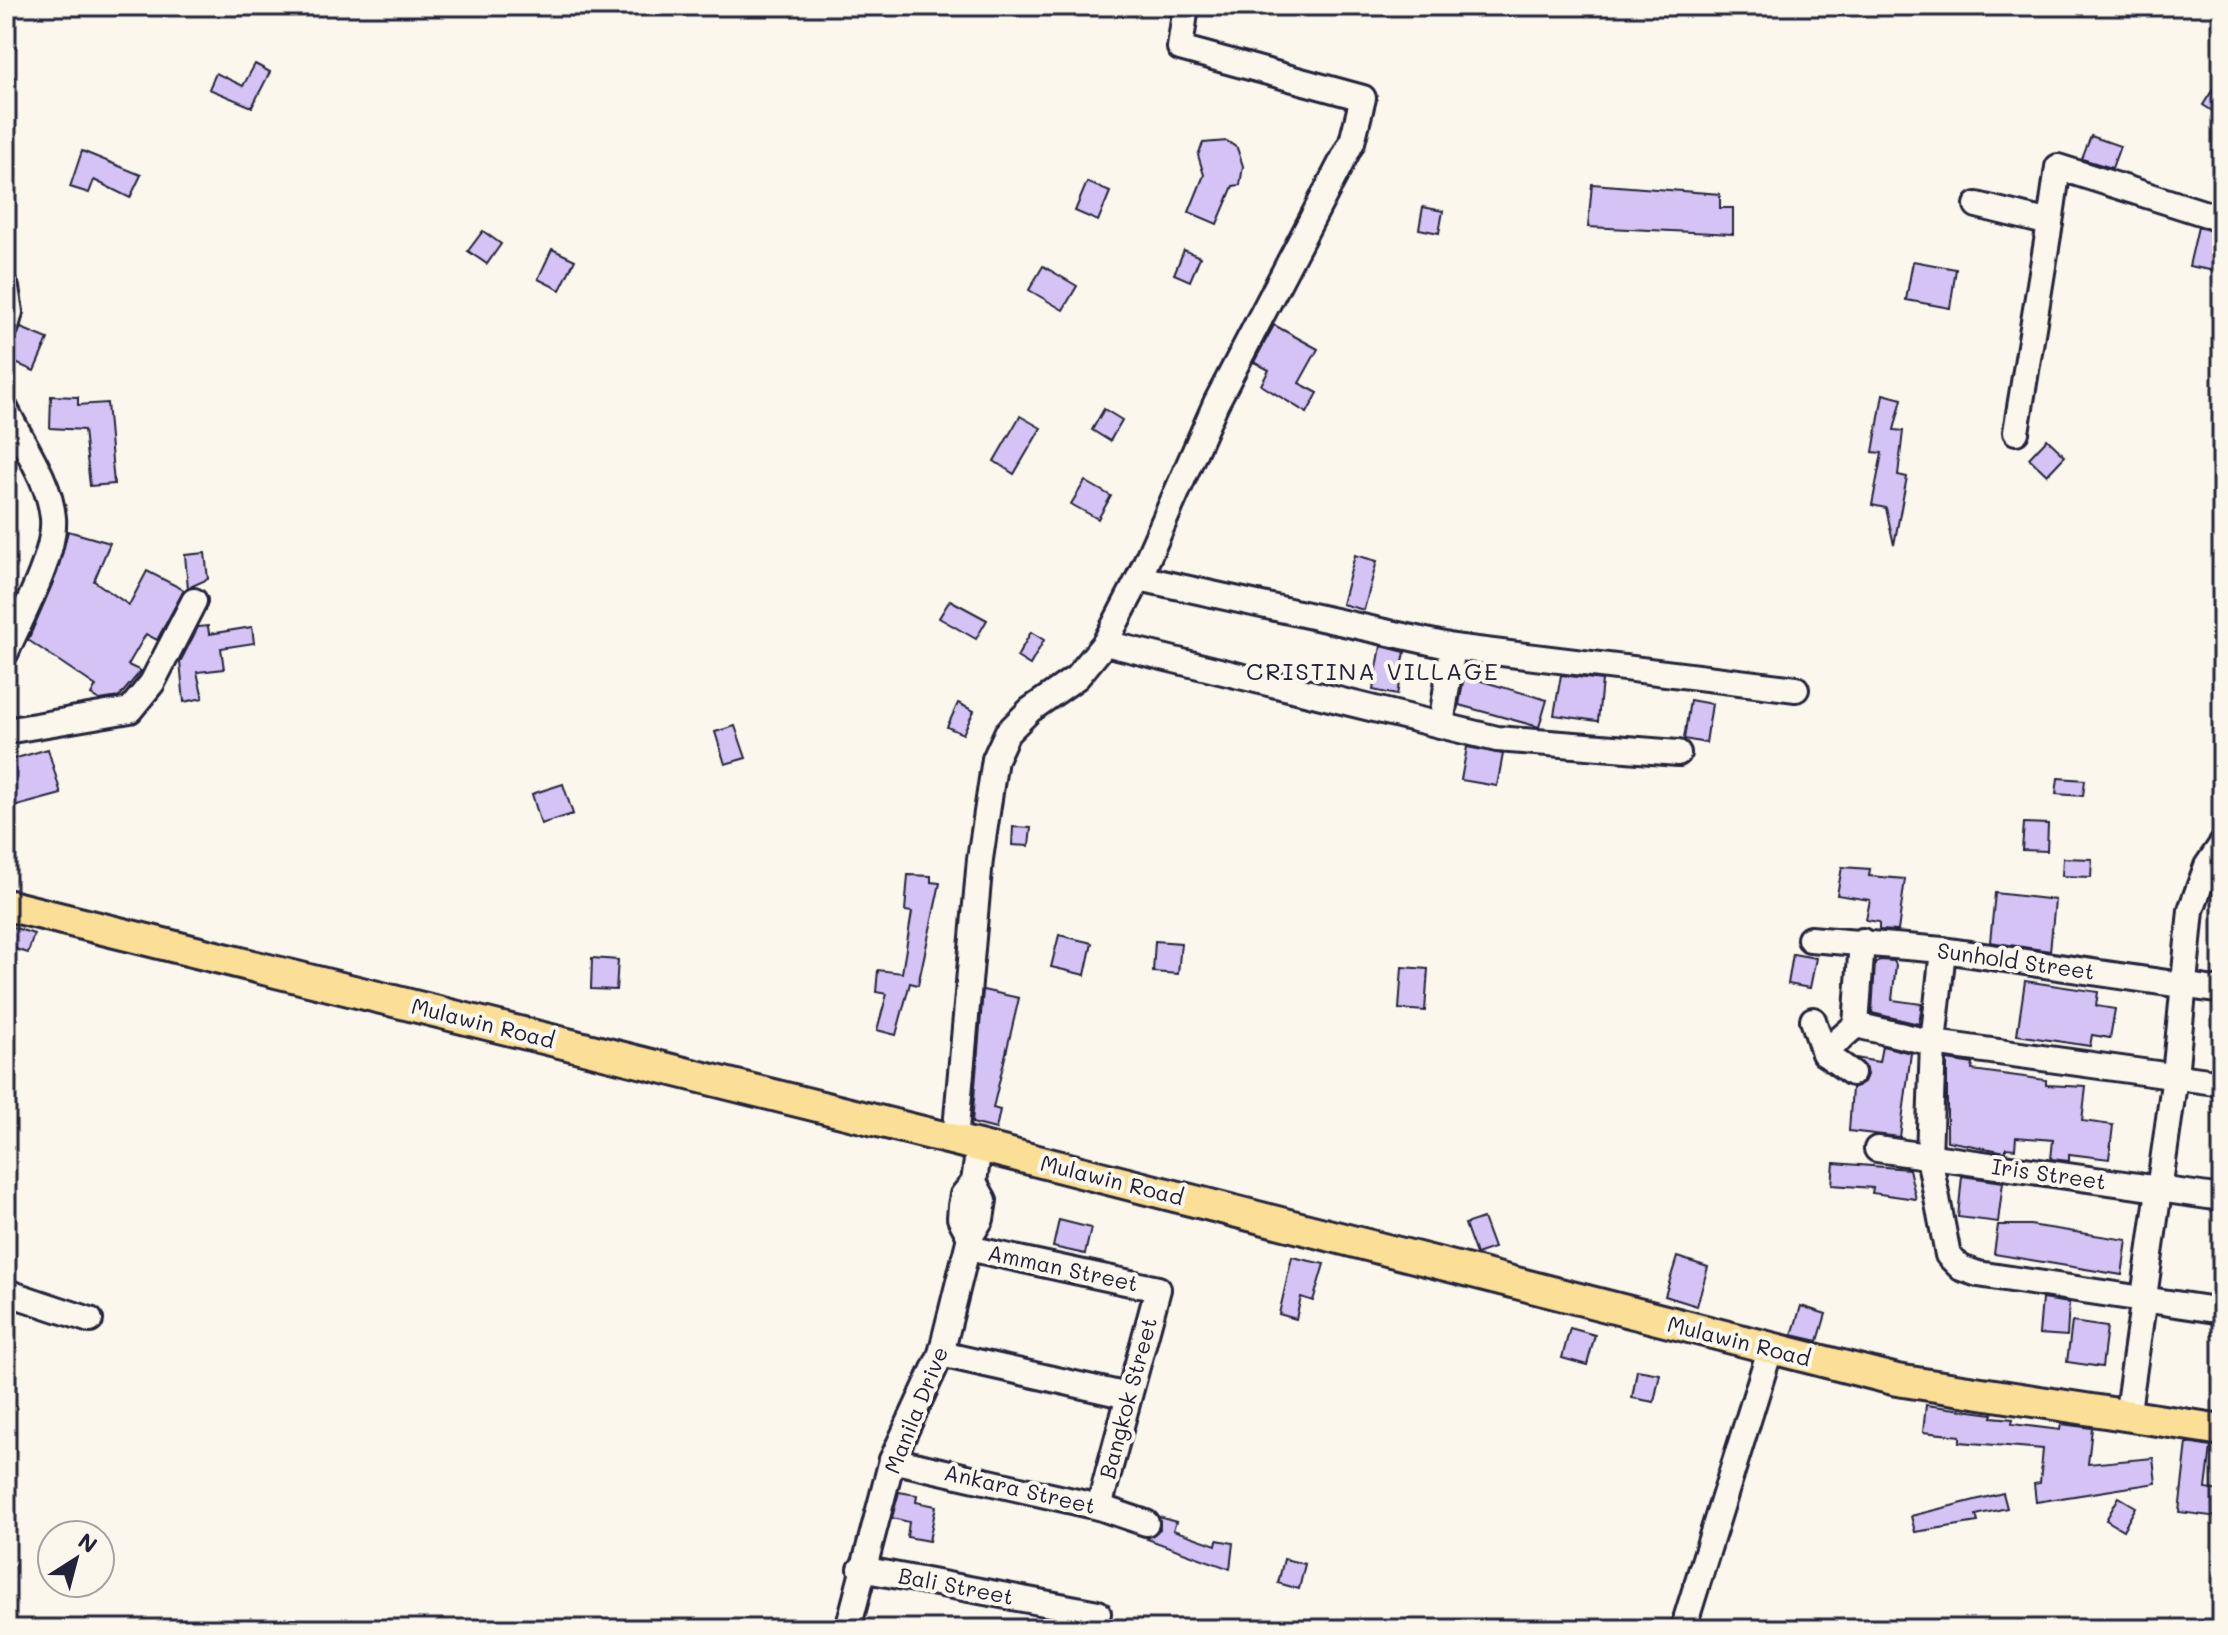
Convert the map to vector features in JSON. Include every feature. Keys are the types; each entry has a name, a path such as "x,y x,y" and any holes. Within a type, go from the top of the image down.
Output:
{"main road":[{"name":"Mulawin Road","path":"6,905 967,1143 1770,1350 1897,1380 2127,1418 2222,1430"}],"street":[{"name":"Manila Drive","path":"848,1629 861,1569 892,1460 941,1354 969,1242 981,1219 984,1200 974,1182 967,1143 980,859 995,759 1007,733 1030,710 1077,677 1105,643 1139,578 1216,403 1352,142 1363,98 1180,48 1186,6"},
{"path":"2016,432 2058,167 2222,219"},
{"path":"1977,205 2050,223"},
{"path":"6,288 10,312 6,327"},
{"path":"6,410 45,488 53,519 47,554 6,652"},
{"path":"1139,578 1453,647 1796,689"},
{"path":"6,731 130,710 152,683 194,601"},
{"path":"1105,643 1497,739 1678,753"},
{"path":"1441,725 1453,647"},
{"path":"2127,1418 2175,1076 2191,910 2207,866 2222,844"},
{"name":"Sunhold Street","path":"1810,939 1943,950 2222,991"},
{"path":"1824,1053 1856,1025 1862,941"},
{"path":"1943,950 1933,1043 1929,1157 1948,1255 1961,1268 1978,1274 2222,1311"},
{"path":"1813,1020 1824,1053 1852,1073"},
{"path":"1856,1025 1933,1043 2222,1083"},
{"name":"Iris Street","path":"1877,1149 2222,1198"},
{"name":"Amman Street","path":"969,1242 1158,1289"},
{"name":"Bangkok Street","path":"1099,1507 1158,1289"},
{"path":"6,1292 90,1320"},
{"path":"1683,1629 1770,1350"},
{"path":"941,1354 1128,1396"},
{"name":"Ankara Street","path":"892,1460 1099,1507 1146,1523"},
{"name":"Bali Street","path":"861,1569 1098,1613"}],"building":[{"path":"255,64 270,72 252,107 209,89 216,73 243,86"},
{"path":"2222,75 2222,117 2203,105"},
{"path":"2091,136 2120,146 2112,168 2082,159"},
{"path":"1227,141 1237,148 1243,166 1240,185 1233,186 1217,224 1189,212 1204,175 1198,155 1203,143"},
{"path":"82,151 141,175 130,198 94,180 89,193 70,187"},
{"path":"1087,182 1110,192 1098,221 1075,211"},
{"path":"1592,184 1720,194 1720,208 1733,208 1733,234 1588,227"},
{"path":"1423,207 1443,211 1439,233 1419,229"},
{"path":"2198,227 2222,234 2215,271 2189,266"},
{"path":"483,231 501,244 487,264 468,251"},
{"path":"552,249 575,260 560,290 538,279"},
{"path":"1184,250 1200,257 1190,281 1174,274"},
{"path":"1913,261 1956,269 1950,308 1906,300"},
{"path":"1043,266 1077,286 1063,310 1029,290"},
{"path":"1274,325 1318,349 1299,383 1318,393 1307,413 1261,385 1269,370 1254,362"},
{"path":"21,328 48,339 34,371 6,359 11,341"},
{"path":"1883,394 1902,399 1894,430 1903,431 1898,475 1907,477 1894,545 1886,508 1872,505 1882,453 1873,452"},
{"path":"51,396 78,397 78,405 107,403 114,484 90,486 84,430 50,428"},
{"path":"1104,409 1122,420 1110,441 1092,430"},
{"path":"1020,416 1041,428 1014,474 994,461"},
{"path":"2047,439 2065,456 2047,475 2029,458"},
{"path":"1085,481 1111,496 1098,519 1071,504"},
{"path":"68,531 110,543 94,581 129,605 147,571 184,590 157,640 146,634 128,665 141,671 119,697 100,700 91,695 96,686 28,640 57,573"},
{"path":"205,553 208,579 188,588 185,555"},
{"path":"1355,555 1377,561 1364,610 1342,604"},
{"path":"950,600 987,620 976,639 939,618"},
{"path":"208,626 209,634 252,627 254,643 221,648 224,669 197,672 203,698 184,702 180,662 198,627"},
{"path":"1031,632 1044,640 1030,665 1017,657"},
{"path":"1381,646 1405,652 1397,695 1373,690"},
{"path":"1561,675 1602,680 1598,721 1554,715"},
{"path":"1464,676 1547,700 1539,727 1459,705"},
{"path":"1690,700 1712,704 1706,743 1684,739"},
{"path":"958,703 974,711 963,734 947,727"},
{"path":"735,726 746,758 725,764 715,732"},
{"path":"1467,747 1503,754 1497,786 1461,780"},
{"path":"48,749 61,794 6,809 6,761"},
{"path":"2058,778 2085,780 2083,796 2056,794"},
{"path":"563,784 573,814 541,824 532,794"},
{"path":"2024,823 2048,824 2047,851 2022,850"},
{"path":"1013,827 1031,828 1029,846 1012,845"},
{"path":"2063,858 2092,859 2091,877 2062,876"},
{"path":"1842,867 1870,869 1869,876 1905,879 1898,931 1879,930 1879,922 1866,920 1870,900 1837,895"},
{"path":"908,875 931,876 931,882 940,883 918,985 910,983 896,1035 877,1030 887,994 876,992 878,970 902,973 912,912 905,911"},
{"path":"1995,893 2055,900 2050,951 1990,942"},
{"path":"12,927 34,934 28,953 6,946"},
{"path":"1059,935 1092,943 1085,975 1051,967"},
{"path":"1155,941 1181,943 1178,974 1153,972"},
{"path":"1793,954 1816,958 1810,988 1788,984"},
{"path":"592,958 618,960 616,990 591,989"},
{"path":"1880,960 1894,961 1896,965 1892,1000 1922,1004 1919,1024 1872,1013 1875,963"},
{"path":"1402,967 1428,969 1425,1011 1399,1009"},
{"path":"2025,981 2098,992 2096,1006 2115,1009 2110,1038 2092,1035 2090,1046 2017,1035"},
{"path":"983,990 1019,998 993,1108 1000,1110 996,1129 972,1123"},
{"path":"1882,1046 1911,1053 1900,1137 1849,1131 1852,1088 1864,1082 1867,1075 1865,1066 1856,1058 1879,1062"},
{"path":"1947,1060 1973,1064 1972,1070 2046,1080 2046,1085 2086,1087 2082,1121 2113,1125 2109,1159 2069,1154 2069,1161 2051,1159 2053,1140 2016,1137 2015,1149 2006,1148 2006,1152 1947,1141"},
{"path":"1834,1163 1909,1169 1916,1199 1872,1193 1873,1188 1832,1185"},
{"path":"1962,1176 2003,1182 1998,1222 1958,1217"},
{"path":"1483,1218 1494,1248 1476,1254 1465,1224"},
{"path":"1059,1220 1091,1228 1085,1254 1053,1247"},
{"path":"1998,1225 2030,1225 2127,1240 2122,1275 1994,1254"},
{"path":"1292,1257 1324,1264 1313,1301 1301,1297 1296,1319 1279,1314"},
{"path":"1677,1257 1708,1267 1697,1306 1665,1296"},
{"path":"2042,1299 2069,1303 2067,1336 2039,1334"},
{"path":"1801,1306 1826,1314 1818,1341 1792,1335"},
{"path":"2072,1322 2107,1327 2102,1367 2067,1362"},
{"path":"1570,1328 1595,1335 1587,1365 1562,1358"},
{"path":"1637,1370 1660,1374 1654,1402 1632,1398"},
{"path":"1926,1405 1993,1414 1992,1417 2013,1419 2012,1424 2060,1430 2061,1424 2092,1428 2088,1464 2153,1458 2156,1483 2036,1502 2034,1484 2040,1483 2043,1449 1960,1442 1960,1436 1923,1432"},
{"path":"2187,1443 2211,1447 2206,1489 2221,1491 2218,1517 2179,1512"},
{"path":"899,1492 917,1495 916,1502 936,1506 929,1541 907,1537 909,1522 892,1518"},
{"path":"2003,1493 2007,1508 1976,1515 1978,1522 1915,1532 1911,1516"},
{"path":"2119,1497 2136,1507 2123,1530 2106,1520"},
{"path":"1159,1517 1176,1522 1173,1530 1216,1545 1217,1540 1233,1543 1230,1569 1147,1539 1160,1529"},
{"path":"1284,1559 1305,1564 1299,1589 1278,1583"}],"district":[{"name":"CRISTINA VILLAGE","path":"1373,672"}]}
